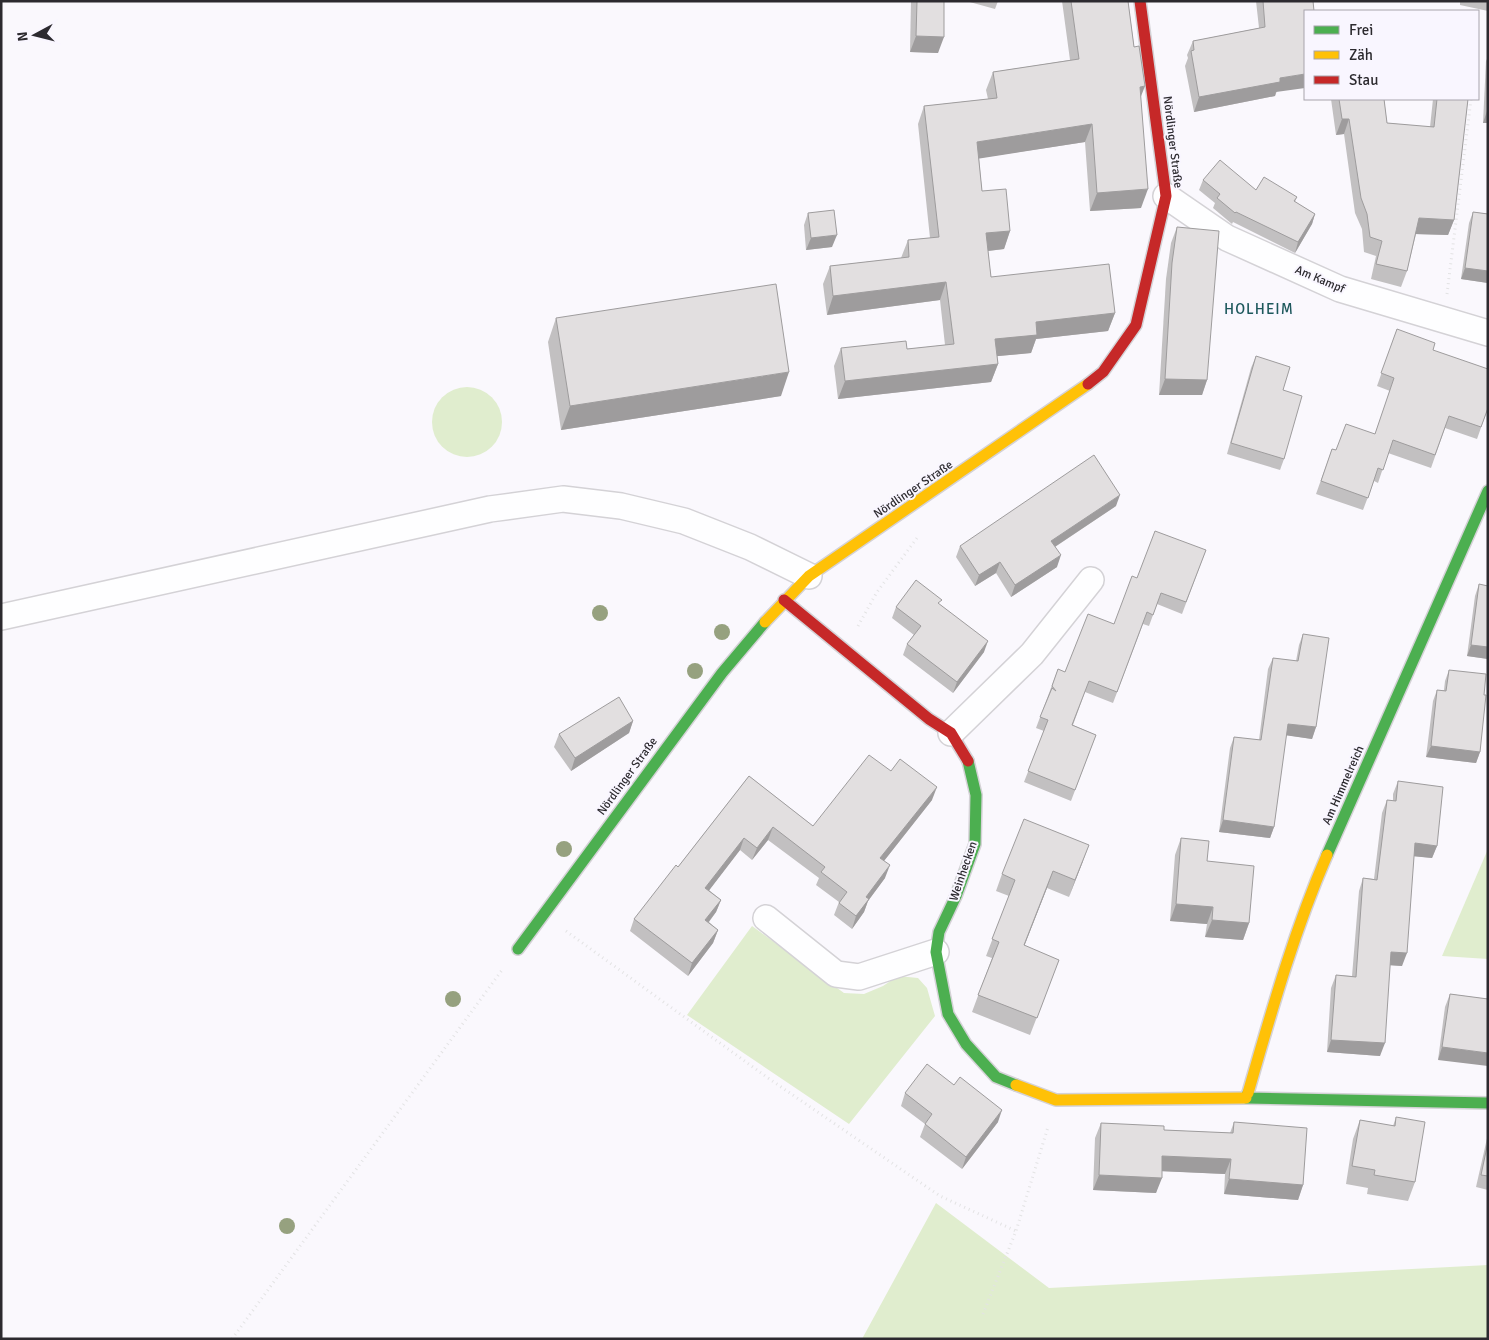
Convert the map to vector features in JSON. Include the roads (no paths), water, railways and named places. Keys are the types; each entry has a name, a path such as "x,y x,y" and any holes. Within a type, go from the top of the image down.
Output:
{"street":[{"name":"Nördlinger Straße","path":"518,949 722,673 784,600 809,576 1062,403 1103,372 1136,325 1166,196 1140,1"},
{"name":"Am Kampf","path":"1166,196 1227,238 1340,289 1488,333"},
{"name":"Am Himmelreich","path":"1246,1098 1269,1019 1316,880 1488,491"},
{"path":"1,617 490,509 563,499 621,506 684,521 750,547 809,576"},
{"path":"951,734 1032,654 1091,580"},
{"name":"Weinhecken","path":"784,600 928,719 951,734 967,756 976,795 975,844 956,896 939,932 936,952 948,1014 966,1044 996,1076 1056,1100 1246,1098"},
{"path":"766,918 836,974 859,977 936,952"},
{"path":"1246,1098 1488,1103"}],"district":[{"name":"HOLHEIM","path":"1259,309"}]}
